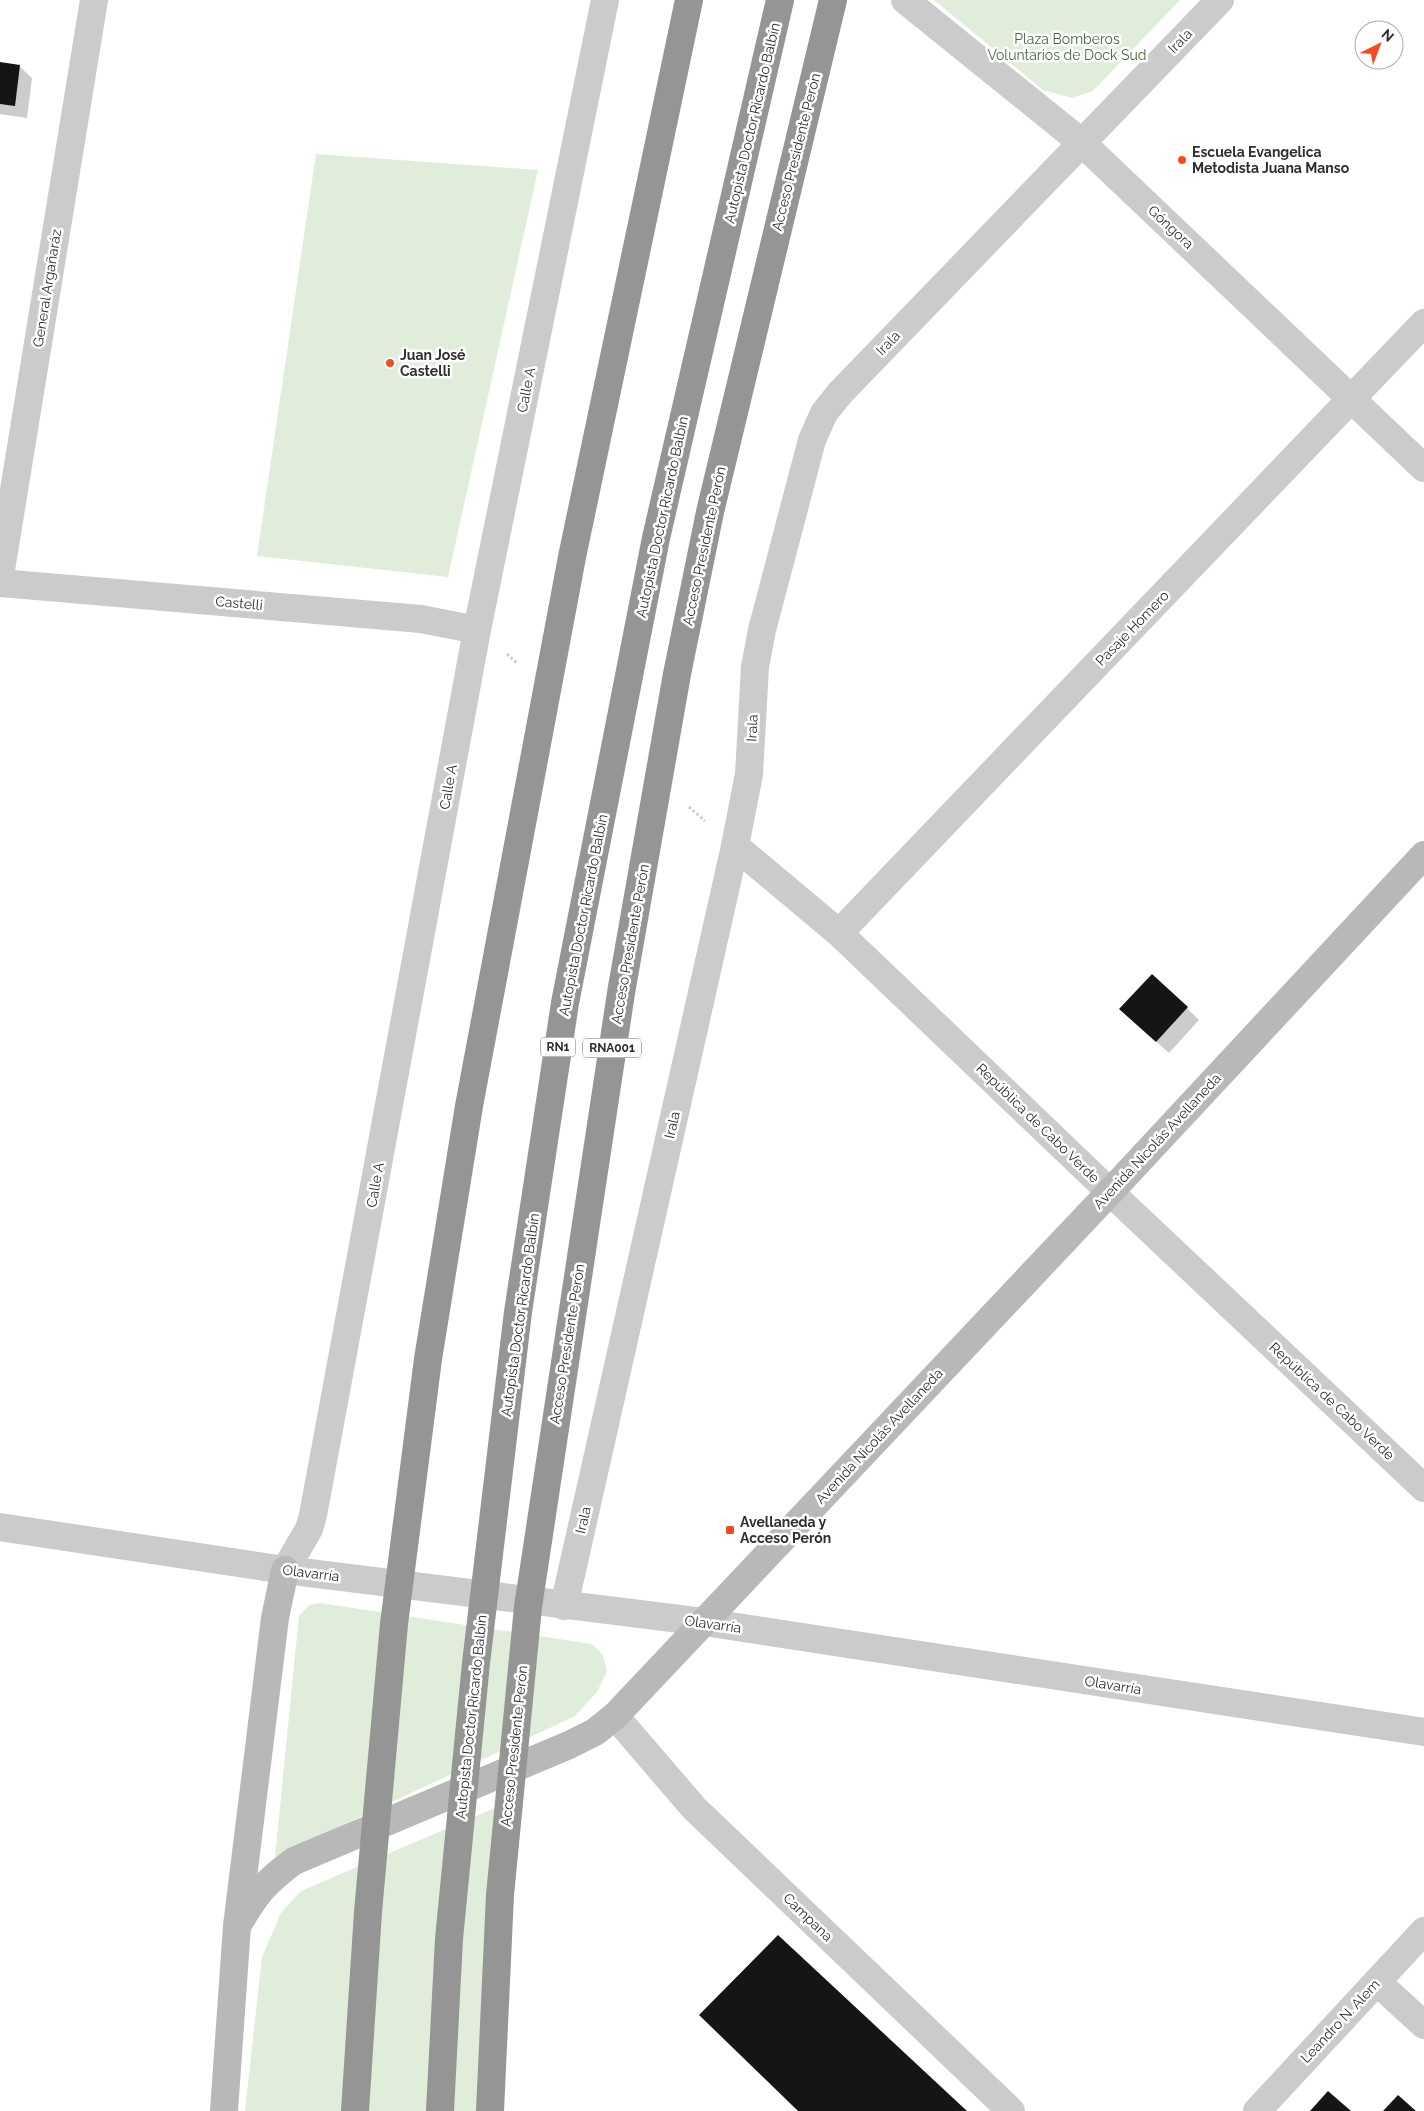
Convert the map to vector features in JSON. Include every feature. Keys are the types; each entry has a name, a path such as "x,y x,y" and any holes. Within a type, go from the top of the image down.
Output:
{"highway":[{"path":"355,2111 368,1912 394,1624 430,1349 469,1106 570,566 688,0"},
{"name":"Autopista Doctor Ricardo Balbín","path":"440,2111 449,1939 476,1663 518,1312 565,1003 656,538 780,0"},
{"name":"Acceso Presidente Perón","path":"490,2111 500,1895 528,1607 621,993 677,674 710,512 833,0"}],"main road":[{"name":"Avenida Nicolás Avellaneda","path":"237,1926 253,1898 269,1880 294,1861 569,1745 595,1732 614,1716 1110,1192 1424,855"},
{"path":"224,2111 237,1926 274,1618 285,1570"}],"street":[{"name":"General Argañaráz","path":"0,576 94,0"},
{"name":"Calle A","path":"285,1570 309,1529 313,1515 477,630 605,0"},
{"name":"Góngora","path":"905,0 1081,142 1424,468"},
{"name":"Irala","path":"564,1606 735,846 749,774 755,666 762,630 812,440 824,413 847,386 1220,0"},
{"name":"Pasaje Homero","path":"839,933 1424,323"},
{"name":"Castelli","path":"0,583 421,619 477,630"},
{"name":"República de Cabo Verde","path":"735,846 839,933 1424,1488"},
{"name":"Olavarría","path":"0,1527 285,1570 704,1622 1424,1732"},
{"name":"Campana","path":"614,1716 694,1808 1011,2111"},
{"name":"Leandro N. Alem","path":"1257,2111 1424,1931"},
{"path":"1377,1982 1424,2025"}],"green space":[{"name":"Plaza Bomberos Voluntarios de Dock Sud","path":"934,0 1180,0 1093,91 1072,98 1043,90"},
{"name":"Juan José Castelli","path":"316,154 538,170 448,577 257,556"},
{"path":"320,1603 592,1644 603,1655 607,1671 597,1692 575,1716 275,1857 299,1616 309,1605"},
{"path":"518,1798 503,2111 245,2111 262,1957 281,1913 301,1891"}],"building":[{"path":"0,62 20,65 15,106 0,104"},
{"path":"1152,974 1188,1007 1156,1042 1119,1009"},
{"path":"778,1935 967,2111 798,2111 699,2015"},
{"path":"1328,2091 1351,2111 1310,2111"},
{"path":"1398,2095 1416,2111 1383,2111"}],"place":[{"name":"Escuela Evangelica Metodista Juana Manso","path":"1182,160"},
{"name":"Juan José Castelli","path":"390,363"},
{"name":"Avellaneda y Acceso Perón","path":"730,1530"}]}
